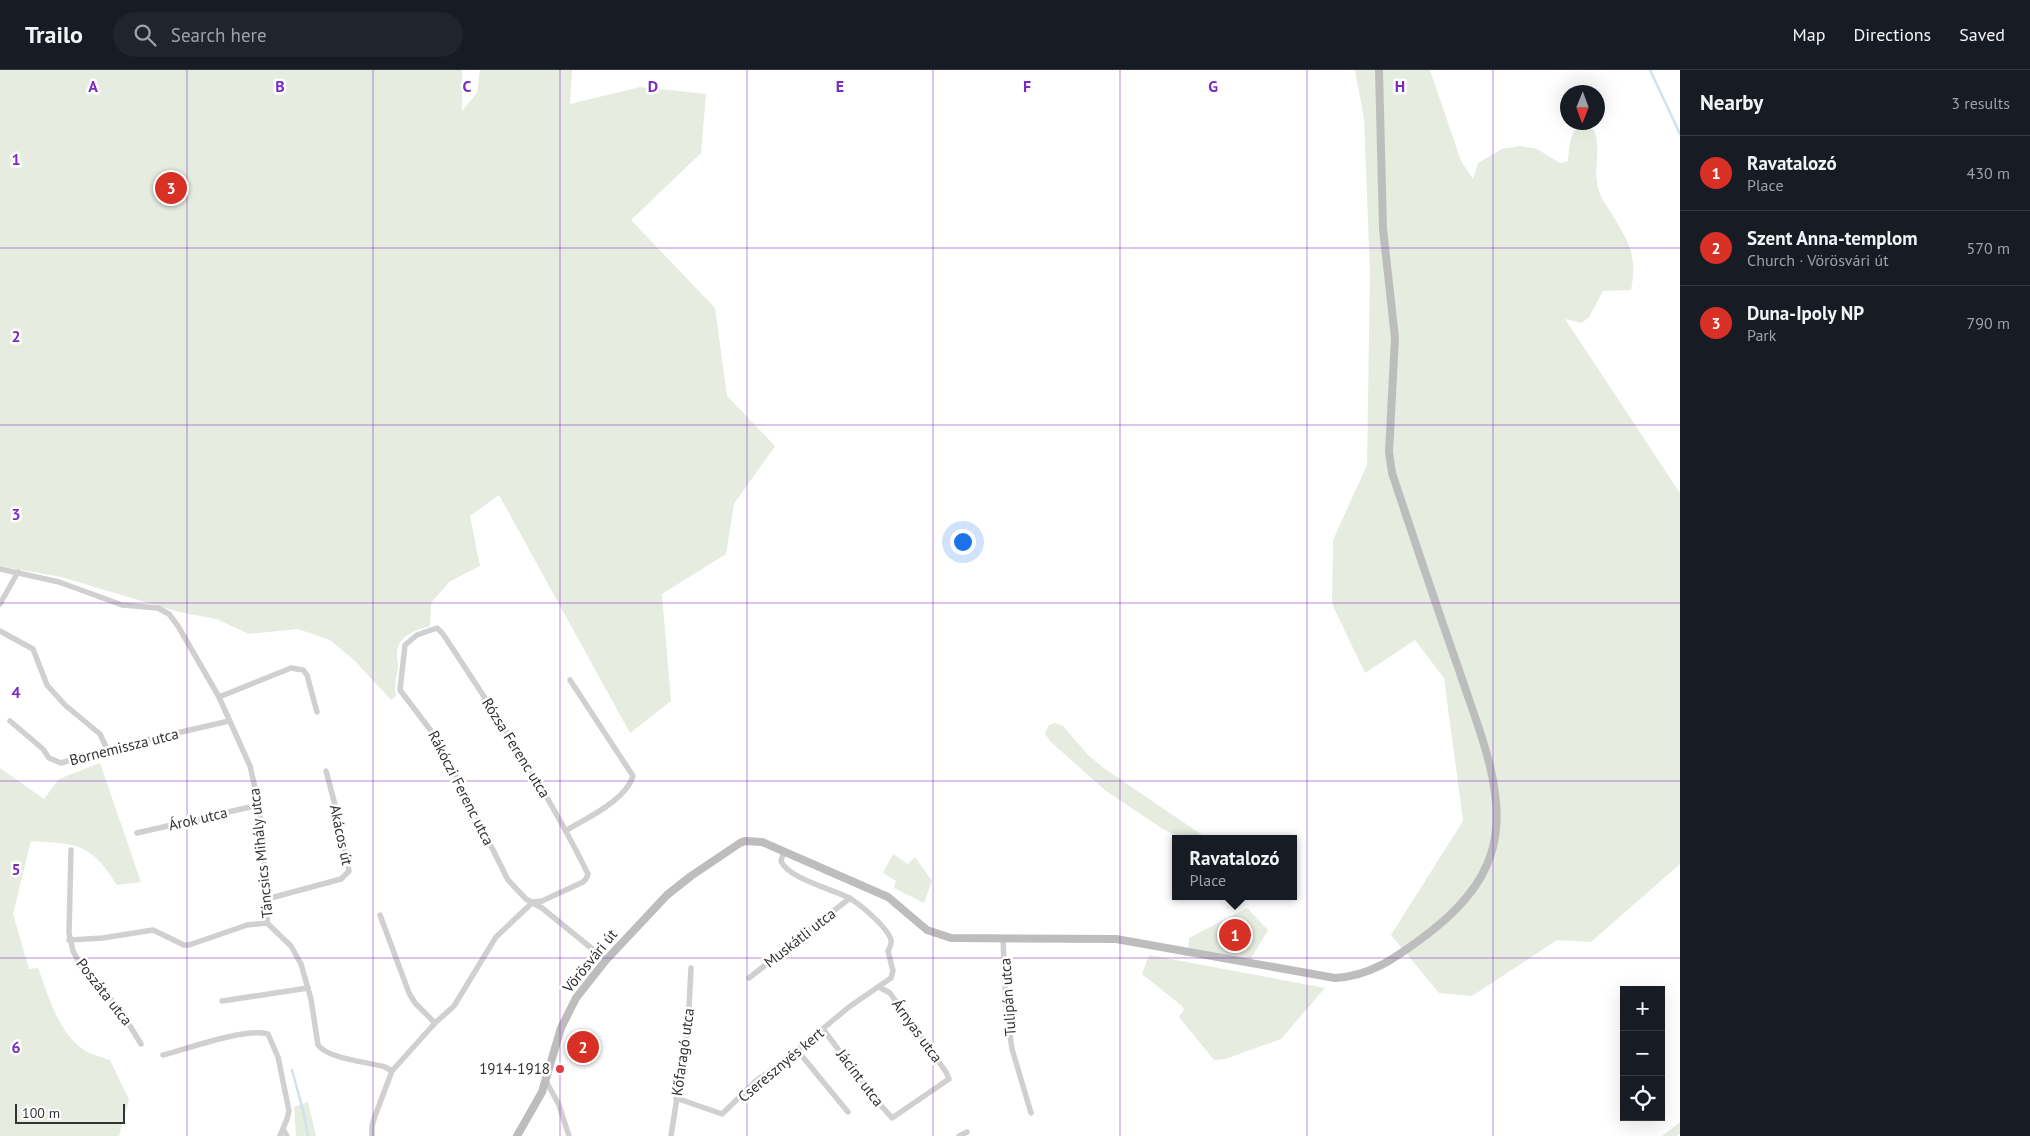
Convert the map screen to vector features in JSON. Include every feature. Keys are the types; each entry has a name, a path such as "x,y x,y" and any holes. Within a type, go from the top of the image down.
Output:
{"main road":[{"name":"Vörösvári út","path":"517,1136 546,1081 565,1018 576,998 606,960 667,895 714,860 746,841 762,842 888,897 927,930 939,935 961,939 1116,939 1313,976 1335,978 1352,977 1376,969 1414,944 1449,917 1479,881 1491,854 1496,826 1495,794 1486,753 1392,473 1389,452 1395,338 1384,229 1379,70"}],"street":[{"name":"Táncsics Mihály utca","path":"0,569 59,582 122,605 158,608 169,614 220,697 250,766 259,805 267,899 267,923 286,940 296,954 313,1005 317,1042 320,1048 341,1057 386,1067 392,1072"},
{"path":"0,604 18,572"},
{"name":"Rózsa Ferenc utca","path":"436,628 443,634 507,730 567,830 588,874 583,882 550,898 533,902"},
{"name":"Rákóczi Ferenc utca","path":"436,628 417,635 405,645 400,690 438,740 508,880 526,899 533,902"},
{"path":"0,631 33,649 47,685 65,704 100,734 107,749"},
{"path":"220,697 291,668 303,670 307,675 317,712"},
{"path":"567,830 614,801 628,788 633,776 570,680"},
{"name":"Bornemissza utca","path":"10,721 43,749 49,758 62,763 107,749 229,721"},
{"name":"Akácos út","path":"267,899 341,879 349,871 339,820 326,771"},
{"name":"Árok utca","path":"137,833 259,805"},
{"name":"Poszáta utca","path":"71,850 69,940 76,959 119,1008 141,1044"},
{"path":"784,851 781,861 788,869 815,884 850,898 874,918 891,940 892,944 888,951 892,974 886,983 879,987"},
{"name":"Muskátli utca","path":"749,978 850,898"},
{"path":"372,1136 375,1116 392,1072 454,1006 496,937 533,902 606,960"},
{"path":"380,915 408,993 415,1003 436,1023"},
{"path":"69,940 103,938 153,930 184,945 189,945 246,925 267,923"},
{"name":"Tulipán utca","path":"1003,939 1006,1008 1012,1049 1019,1078 1031,1113"},
{"name":"Kőfaragó utca","path":"672,1136 676,1098 688,1028 691,968"},
{"name":"Cseresznyés kert","path":"676,1098 722,1114 757,1080 849,1007 879,987"},
{"name":"Árnyas utca","path":"879,987 890,993 950,1079"},
{"path":"222,1001 308,988"},
{"name":"Jácint utca","path":"823,1029 892,1118 950,1079"},
{"path":"163,1055 238,1035 268,1034 278,1058 288,1104 287,1119 280,1136"},
{"path":"797,1050 848,1112"},
{"path":"546,1081 559,1105 568,1136"},
{"path":"283,1129 287,1136"},
{"path":"960,1136 967,1132"}],"shaded area":[{"path":"0,70 462,70 462,111 477,93 480,70 572,70 570,104 640,87 706,94 701,153 631,220 715,308 727,396 775,446 734,504 726,554 662,594 671,701 630,733 499,495 470,516 480,566 449,582 431,603 430,626 409,634 398,646 396,696 391,700 355,661 330,640 298,629 249,634 216,619 179,612 61,577 0,566"},
{"path":"1355,70 1430,70 1461,161 1473,179 1478,163 1502,149 1520,146 1537,149 1560,163 1568,161 1572,135 1575,130 1594,130 1597,145 1597,183 1602,199 1630,248 1633,278 1631,290 1603,291 1589,317 1582,323 1565,319 1680,493 1680,864 1591,942 1557,940 1472,996 1439,993 1391,935 1463,821 1444,678 1415,640 1365,673 1332,604 1333,540 1367,465 1370,272 1364,119"},
{"path":"1055,723 1063,726 1088,755 1105,769 1202,835 1174,835 1106,791 1051,742 1045,734 1049,725"},
{"path":"100,763 141,882 117,885 99,861 82,848 61,843 31,841 13,914 29,969 38,968 55,1013 67,1034 84,1050 110,1060 129,1100 119,1136 0,1136 0,768 44,799 59,779"},
{"path":"893,854 908,864 915,857 932,881 924,903 894,888 896,881 883,873"},
{"path":"1247,908 1268,930 1250,960 1188,948 1189,938"},
{"path":"1149,955 1325,988 1281,1039 1225,1059 1214,1060 1179,1017 1184,1010 1182,1006 1142,974"},
{"path":"308,1102 316,1136 296,1136 294,1107"},
{"path":"1680,1122 1680,1134 1677,1136 1662,1136"}],"waterway":[{"path":"1650,70 1680,134"},
{"path":"292,1070 308,1136"}],"place":[{"name":"Duna-Ipoly NP","path":"171,188"},
{"name":"Ravatalozó","path":"1235,935"},
{"name":"Szent Anna-templom","path":"583,1047"},
{"name":"1914-1918","path":"560,1069"}]}
